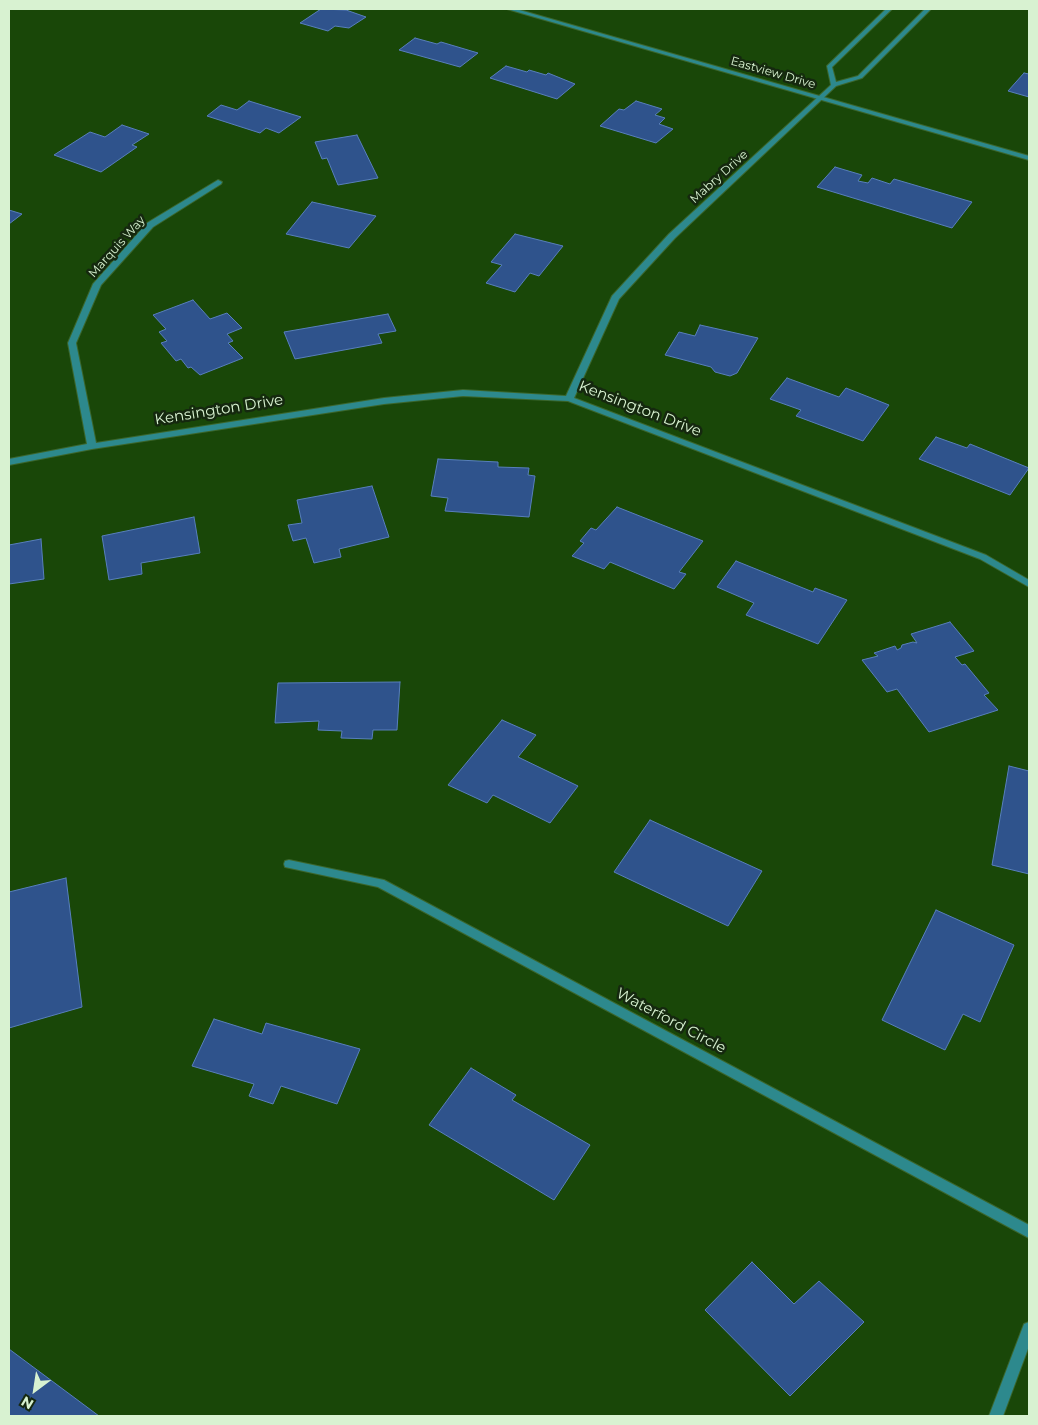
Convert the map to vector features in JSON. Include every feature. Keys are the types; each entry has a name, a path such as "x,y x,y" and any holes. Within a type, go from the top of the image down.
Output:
{"street":[{"name":"Eastview Drive","path":"510,9 1029,158"},
{"path":"889,9 829,67 834,85 860,77 928,9"},
{"name":"Mabry Drive","path":"569,399 615,298 672,236 834,85"},
{"name":"Marquis Way","path":"92,446 72,343 97,284 150,225 218,182"},
{"name":"Kensington Drive","path":"9,462 92,446 384,401 463,393 569,399 983,557 1029,584"},
{"name":"Waterford Circle","path":"289,864 380,883 1029,1232"},
{"path":"996,1416 1029,1329"}],"building":[{"path":"321,9 346,10 366,17 349,28 335,26 328,31 300,23"},
{"path":"415,38 437,44 441,42 478,53 460,67 399,50"},
{"path":"506,66 527,72 529,70 546,75 548,73 575,84 557,99 490,78"},
{"path":"1024,73 1029,74 1029,97 1008,91"},
{"path":"249,101 301,117 279,133 266,128 260,133 207,116 221,105 237,110"},
{"path":"636,101 662,109 655,115 665,118 659,124 673,129 656,143 600,126 619,109 624,110"},
{"path":"122,125 149,134 132,145 137,147 101,172 54,155 90,132 105,137"},
{"path":"357,135 378,178 338,185 327,158 322,159 315,142"},
{"path":"835,167 862,175 858,181 868,183 872,178 890,184 894,179 972,202 952,228 817,187"},
{"path":"312,202 376,216 349,248 286,234"},
{"path":"9,210 22,214 9,224"},
{"path":"515,234 563,246 539,276 530,273 515,292 486,283 502,265 491,262"},
{"path":"193,300 210,319 227,313 242,328 227,334 233,341 228,343 243,358 200,375 191,367 188,368 181,359 176,361 161,343 167,341 159,332 166,329 153,315"},
{"path":"388,314 396,331 378,334 382,343 295,359 284,332"},
{"path":"700,325 758,338 737,373 730,376 715,372 711,367 665,355 679,332 695,336"},
{"path":"787,378 839,397 846,388 889,405 863,441 796,416 801,410 770,399"},
{"path":"936,437 967,448 970,444 1029,468 1010,495 919,459"},
{"path":"438,459 498,462 498,467 529,468 528,475 535,476 529,517 445,511 448,498 431,496"},
{"path":"372,486 389,537 339,549 341,557 314,563 306,538 293,541 288,525 302,523 297,500"},
{"path":"617,507 703,541 679,572 686,574 674,589 610,562 604,569 572,556 584,543 580,541 591,528 596,530"},
{"path":"194,517 200,553 141,563 142,574 109,580 102,536"},
{"path":"41,539 44,579 9,584 9,545"},
{"path":"736,561 813,592 815,588 847,600 818,644 746,615 754,603 717,587"},
{"path":"950,622 974,651 955,657 962,665 965,664 989,693 984,695 998,710 929,732 897,689 887,692 862,660 878,656 874,653 895,646 897,650 902,645 913,642 917,643 911,634"},
{"path":"400,682 397,730 373,730 372,739 341,738 342,731 318,730 319,721 275,723 278,683"},
{"path":"502,720 536,735 518,757 578,786 550,823 493,795 487,803 448,785"},
{"path":"1009,766 1029,771 1029,874 992,865"},
{"path":"650,820 762,871 728,926 614,872"},
{"path":"66,878 82,1007 9,1028 9,892"},
{"path":"936,910 1014,945 980,1022 963,1014 945,1050 882,1020"},
{"path":"214,1019 262,1034 266,1023 360,1049 337,1104 281,1086 273,1104 249,1096 254,1084 192,1066"},
{"path":"471,1068 516,1095 512,1100 590,1145 554,1200 429,1125"},
{"path":"752,1262 794,1304 819,1281 864,1322 790,1396 705,1310"},
{"path":"9,1349 99,1416 9,1416"}]}
